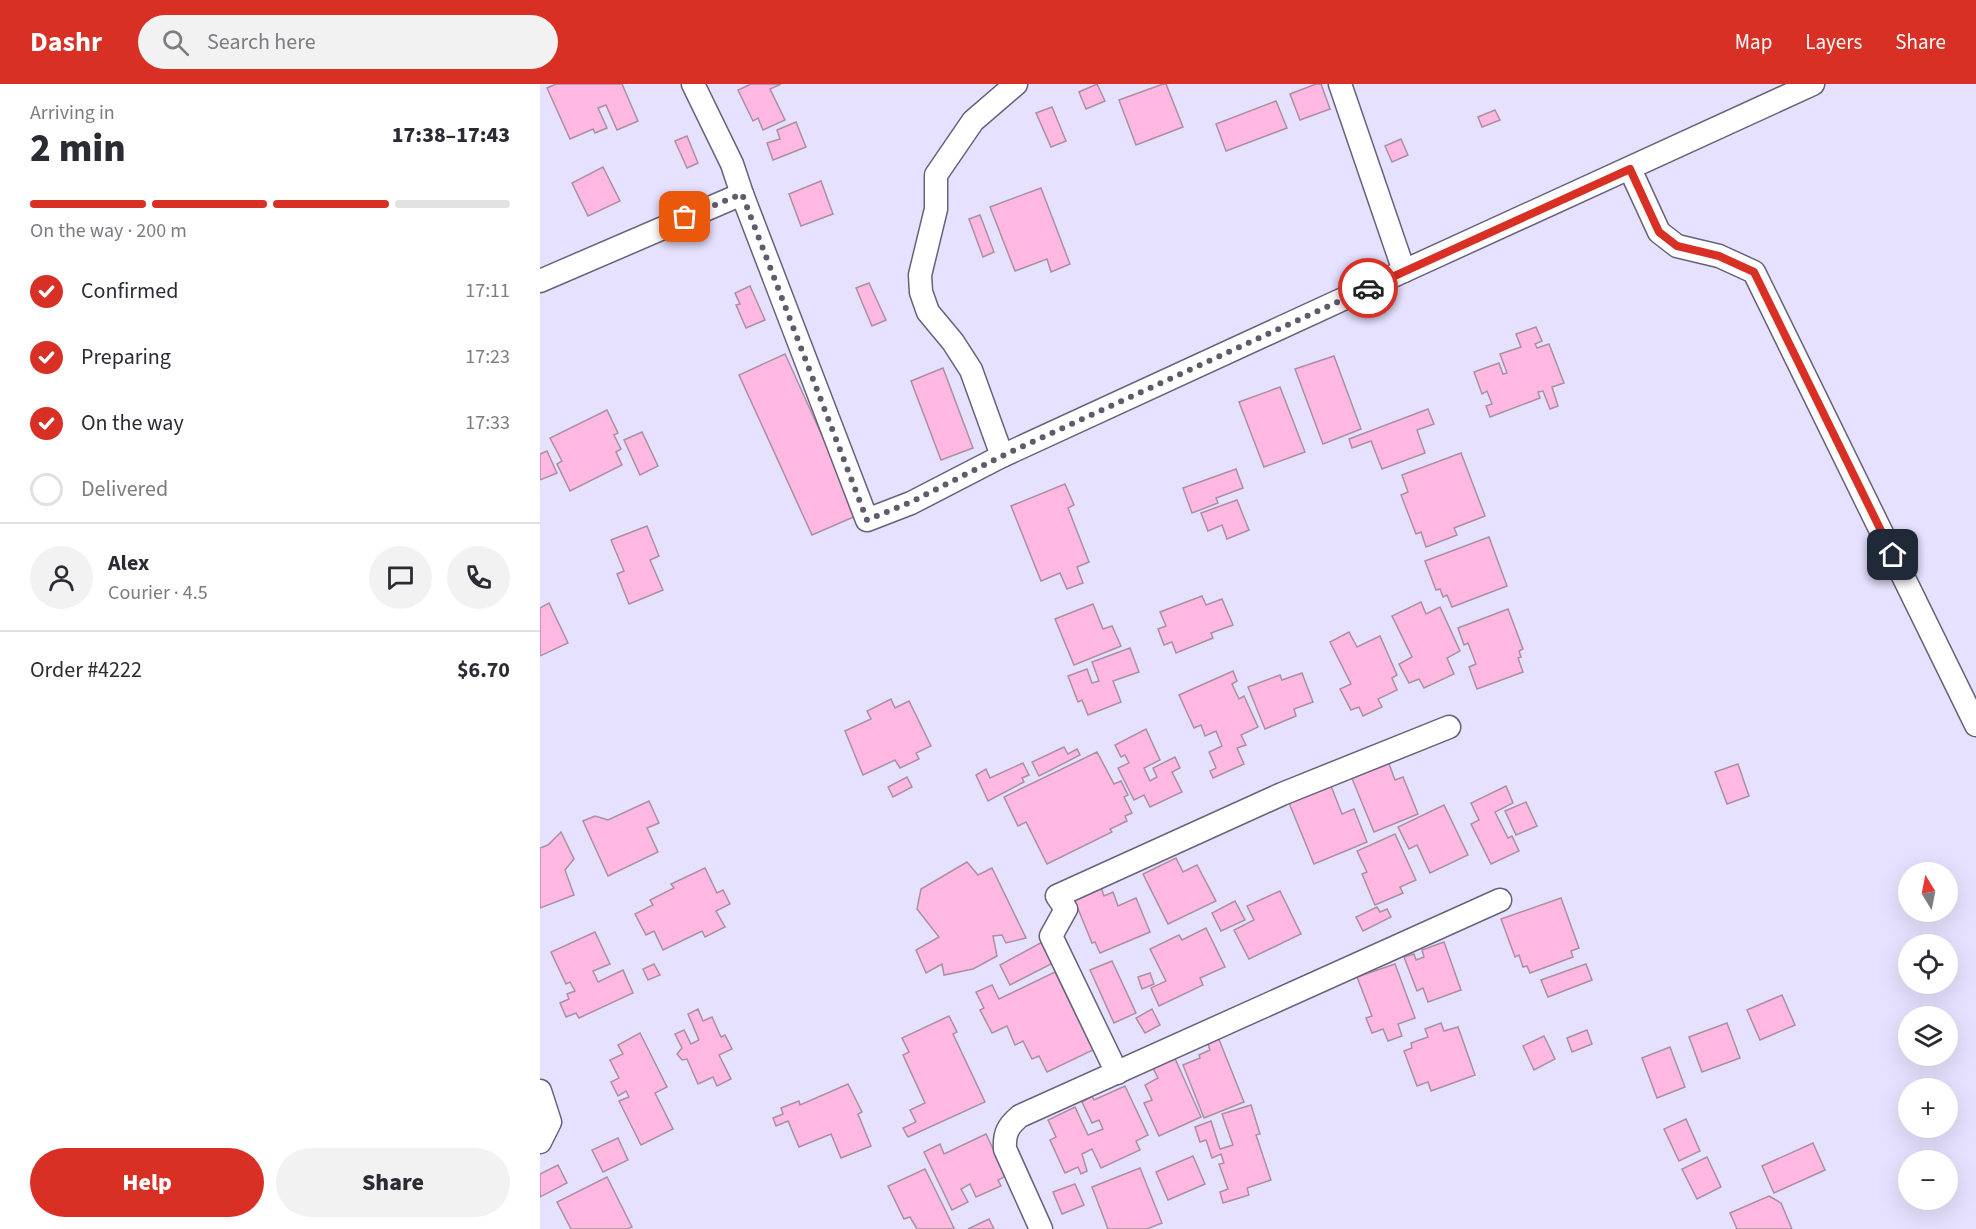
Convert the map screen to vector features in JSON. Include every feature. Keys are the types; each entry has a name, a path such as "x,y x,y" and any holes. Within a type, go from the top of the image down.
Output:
{"street":[{"path":"693,84 732,164 867,520 911,502 1002,456 1813,84"},
{"path":"1002,456 971,370 953,342 928,312 921,292 920,275 936,209 936,175 973,121 1016,84"},
{"path":"1340,84 1404,271"},
{"path":"1630,169 1659,232 1677,246 1719,256 1754,272 1976,724"},
{"path":"540,281 742,194"},
{"path":"1117,1072 1051,936 1066,909 1057,896 1282,794 1449,727"},
{"path":"1041,1229 1005,1149 1004,1135 1010,1125 1020,1116 1219,1029 1500,900"},
{"path":"540,1091 550,1122 540,1142"}],"building":[{"path":"556,84 622,84 638,121 617,130 606,105 598,108 607,128 595,133 593,129 570,139 547,88"},
{"path":"751,84 781,84 770,89 785,120 763,130 758,118 753,121 738,90"},
{"path":"1097,84 1105,101 1086,109 1079,92"},
{"path":"1166,84 1183,127 1136,145 1119,100"},
{"path":"1321,84 1330,109 1300,120 1290,94"},
{"path":"1276,101 1287,128 1226,151 1216,124"},
{"path":"1052,107 1066,141 1051,147 1036,113"},
{"path":"1495,110 1500,120 1482,127 1478,117"},
{"path":"796,122 806,147 773,160 767,143 780,139 777,130"},
{"path":"687,136 698,163 687,168 675,141"},
{"path":"1401,139 1408,155 1392,162 1385,146"},
{"path":"603,167 620,201 588,216 572,183"},
{"path":"821,181 833,214 801,226 789,194"},
{"path":"1041,188 1070,264 1051,272 1047,259 1015,271 990,207"},
{"path":"980,215 994,252 983,257 969,219"},
{"path":"869,283 886,320 872,326 856,288"},
{"path":"750,286 765,320 746,328 736,305 740,304 735,293"},
{"path":"1536,327 1542,341 1535,344 1537,348 1549,344 1564,383 1552,387 1558,406 1550,409 1543,391 1538,392 1540,398 1490,417 1486,406 1492,404 1487,391 1482,394 1474,372 1499,363 1503,374 1507,373 1500,354 1521,347 1516,334"},
{"path":"785,354 858,515 812,535 739,375"},
{"path":"1334,356 1361,429 1323,444 1295,369"},
{"path":"943,368 973,448 941,460 911,381"},
{"path":"1280,387 1305,452 1264,467 1239,402"},
{"path":"1428,409 1434,424 1417,430 1425,453 1382,469 1371,441 1352,448 1349,439"},
{"path":"607,410 618,433 614,435 621,449 616,452 622,465 570,491 557,464 562,461 550,438"},
{"path":"642,432 658,466 640,475 624,440"},
{"path":"547,451 557,473 540,480 540,454"},
{"path":"1461,453 1485,516 1454,528 1457,535 1426,547 1421,532 1416,534 1401,495 1408,492 1402,475"},
{"path":"1236,469 1243,488 1216,498 1218,503 1192,513 1183,488"},
{"path":"1065,484 1074,505 1068,508 1089,562 1077,567 1083,583 1067,589 1060,573 1041,581 1011,506"},
{"path":"1237,500 1249,530 1227,539 1222,525 1208,531 1201,513"},
{"path":"647,526 659,556 650,560 663,590 629,604 617,574 624,571 611,540"},
{"path":"1489,537 1507,586 1452,607 1447,595 1443,597 1440,589 1436,590 1425,561"},
{"path":"1202,596 1206,605 1222,599 1233,625 1211,633 1213,638 1176,653 1172,642 1164,645 1158,629 1166,626 1160,612"},
{"path":"1421,602 1426,614 1440,607 1460,651 1447,658 1454,674 1424,688 1419,679 1409,683 1399,664 1412,657 1392,616"},
{"path":"549,603 568,643 540,656 540,608"},
{"path":"1093,604 1103,629 1112,626 1121,646 1074,665 1055,619"},
{"path":"1508,609 1523,649 1519,651 1521,657 1518,658 1523,672 1477,689 1469,667 1476,664 1468,643 1464,645 1458,628"},
{"path":"1349,632 1357,647 1380,636 1397,675 1392,678 1397,690 1378,699 1382,707 1363,716 1359,707 1351,710 1340,689 1351,684 1330,642"},
{"path":"1130,648 1139,672 1113,681 1121,702 1088,715 1082,700 1078,702 1068,676 1087,669 1092,683 1099,681 1092,662"},
{"path":"1233,671 1237,681 1232,684 1239,699 1244,696 1258,727 1241,735 1246,745 1237,748 1244,764 1213,778 1210,771 1216,768 1209,752 1222,746 1216,731 1205,736 1201,725 1194,728 1179,695"},
{"path":"1302,673 1313,702 1294,709 1296,716 1265,729 1248,687 1280,675 1282,680"},
{"path":"891,699 895,708 909,701 931,746 916,753 919,759 900,768 895,760 863,775 845,731 871,719 867,711"},
{"path":"1146,729 1160,760 1144,768 1150,781 1157,777 1153,768 1175,757 1180,768 1172,772 1182,792 1150,807 1144,795 1134,800 1118,768 1129,763 1125,755 1121,757 1115,745"},
{"path":"1064,747 1068,754 1077,749 1080,755 1039,776 1032,762"},
{"path":"1097,752 1114,784 1121,781 1128,795 1124,797 1132,813 1125,816 1127,821 1110,829 1112,832 1047,864 1026,822 1018,826 1004,797"},
{"path":"1388,761 1395,780 1403,777 1418,814 1374,832 1351,776"},
{"path":"1023,763 1029,775 1022,778 1024,782 988,801 976,775 986,769 990,778"},
{"path":"1738,764 1749,796 1727,804 1715,772"},
{"path":"907,777 912,787 893,797 888,787"},
{"path":"1331,786 1342,814 1354,809 1367,842 1314,864 1289,803"},
{"path":"1506,786 1513,803 1495,812 1508,838 1512,836 1519,851 1491,864 1471,824 1479,820 1471,803"},
{"path":"649,801 659,823 647,828 658,852 608,876 583,821 595,816 608,820"},
{"path":"1526,802 1537,826 1516,835 1505,811"},
{"path":"1444,805 1468,855 1430,873 1417,845 1409,849 1398,827"},
{"path":"561,832 574,859 565,870 574,895 540,908 540,848 548,845"},
{"path":"1395,834 1416,880 1400,887 1403,893 1375,905 1362,874 1367,872 1357,851"},
{"path":"1176,858 1183,872 1197,865 1216,901 1168,924 1143,874"},
{"path":"967,862 978,875 992,868 1026,938 1006,943 1002,935 993,936 997,956 973,969 944,975 942,964 926,973 916,950 939,937 917,909 921,889"},
{"path":"705,868 717,893 723,890 730,904 716,911 725,927 705,937 702,931 663,950 654,931 646,935 635,914 653,905 650,900 674,888 671,884"},
{"path":"1101,887 1104,896 1113,892 1118,906 1136,898 1150,932 1100,953 1095,942 1092,943 1074,899"},
{"path":"1280,891 1301,934 1249,959 1234,930 1254,920 1247,906"},
{"path":"1561,898 1579,948 1571,951 1573,957 1530,973 1527,966 1523,967 1519,955 1515,957 1501,919"},
{"path":"1235,901 1245,920 1221,931 1212,913"},
{"path":"1377,907 1380,912 1387,909 1391,917 1363,931 1356,917"},
{"path":"1206,928 1225,967 1200,978 1203,985 1159,1006 1151,988 1166,981 1150,949 1179,935 1182,940"},
{"path":"595,932 610,964 593,971 598,982 623,970 633,993 579,1018 576,1013 566,1017 560,1003 569,999 567,994 575,991 570,982 566,984 551,952"},
{"path":"1046,940 1057,961 1010,985 1000,965"},
{"path":"1444,942 1461,990 1428,1002 1423,988 1417,991 1404,957 1414,954 1416,960 1424,957 1422,950"},
{"path":"1112,961 1136,1013 1114,1023 1090,970"},
{"path":"654,964 660,975 648,980 643,969"},
{"path":"1395,964 1415,1018 1398,1024 1402,1036 1388,1041 1383,1029 1372,1033 1366,1018 1372,1016 1357,977"},
{"path":"1586,964 1592,980 1548,997 1541,980"},
{"path":"1055,972 1093,1050 1047,1072 1039,1056 1032,1059 1023,1041 1015,1045 1007,1026 992,1033 980,1010 984,1008 976,992 992,985 999,999"},
{"path":"1150,973 1154,984 1142,989 1138,977"},
{"path":"1782,995 1795,1025 1760,1040 1747,1010"},
{"path":"698,1009 703,1021 712,1017 721,1037 725,1035 732,1049 719,1055 731,1079 717,1086 713,1077 698,1084 687,1059 682,1060 677,1054 682,1048 675,1034 684,1030 691,1044 699,1040 688,1014"},
{"path":"1152,1009 1160,1025 1145,1033 1136,1018"},
{"path":"949,1016 957,1032 953,1034 985,1102 908,1137 903,1128 916,1122 910,1110 925,1103 903,1055 909,1052 902,1038"},
{"path":"1441,1023 1444,1031 1458,1027 1475,1075 1431,1091 1428,1082 1417,1086 1404,1051 1412,1048 1411,1043 1428,1037 1425,1029"},
{"path":"1727,1023 1740,1058 1702,1072 1689,1037"},
{"path":"1587,1030 1592,1044 1572,1052 1567,1038"},
{"path":"640,1033 667,1087 655,1093 673,1129 641,1145 619,1101 629,1097 626,1091 618,1096 611,1082 619,1078 610,1060 623,1054 618,1045"},
{"path":"1544,1036 1555,1059 1534,1070 1523,1046"},
{"path":"1218,1037 1244,1102 1204,1118 1183,1065 1200,1058 1199,1055 1210,1050 1207,1041"},
{"path":"1670,1047 1685,1087 1657,1098 1642,1058"},
{"path":"1173,1054 1201,1117 1159,1136 1144,1103 1152,1100 1145,1085 1158,1078 1151,1064"},
{"path":"848,1084 862,1112 858,1114 871,1146 841,1158 831,1134 799,1147 788,1121 776,1126 773,1118 783,1114 781,1108 799,1101 800,1105"},
{"path":"1125,1086 1148,1135 1136,1141 1140,1150 1101,1168 1092,1149 1082,1154 1087,1171 1081,1174 1078,1167 1065,1173 1050,1140 1056,1137 1048,1120 1075,1107 1088,1135 1103,1129 1099,1120 1092,1123 1082,1102 1092,1096 1094,1100"},
{"path":"1251,1105 1260,1134 1256,1135 1271,1180 1247,1188 1249,1195 1223,1203 1220,1192 1228,1189 1219,1164 1224,1163 1221,1154 1212,1158 1206,1140 1200,1142 1195,1127 1211,1121 1220,1149 1233,1145 1222,1114"},
{"path":"1686,1119 1700,1151 1679,1161 1664,1129"},
{"path":"986,1134 1006,1176 998,1180 1001,1186 976,1197 970,1184 961,1189 968,1202 952,1210 924,1152 940,1144 944,1154"},
{"path":"618,1138 628,1160 603,1172 592,1150"},
{"path":"1813,1143 1825,1170 1774,1193 1762,1166"},
{"path":"1193,1156 1205,1184 1168,1200 1156,1172"},
{"path":"1707,1157 1721,1187 1697,1199 1682,1169"},
{"path":"558,1165 567,1183 540,1197 540,1174"},
{"path":"1140,1168 1162,1223 1147,1229 1108,1229 1092,1187"},
{"path":"925,1169 954,1228 917,1229 910,1217 904,1219 888,1186"},
{"path":"607,1177 632,1227 627,1229 571,1229 557,1202"},
{"path":"1075,1184 1084,1205 1062,1214 1053,1192"},
{"path":"1769,1196 1781,1203 1792,1229 1737,1229 1730,1213"},
{"path":"989,1219 994,1229 968,1229"}],"way so far":[{"path":"685,217 742,194 867,520 911,502 1002,456 1368,288"}],"route":[{"path":"1368,288 1630,169 1659,232 1677,246 1719,256 1754,272 1893,555"}]}
